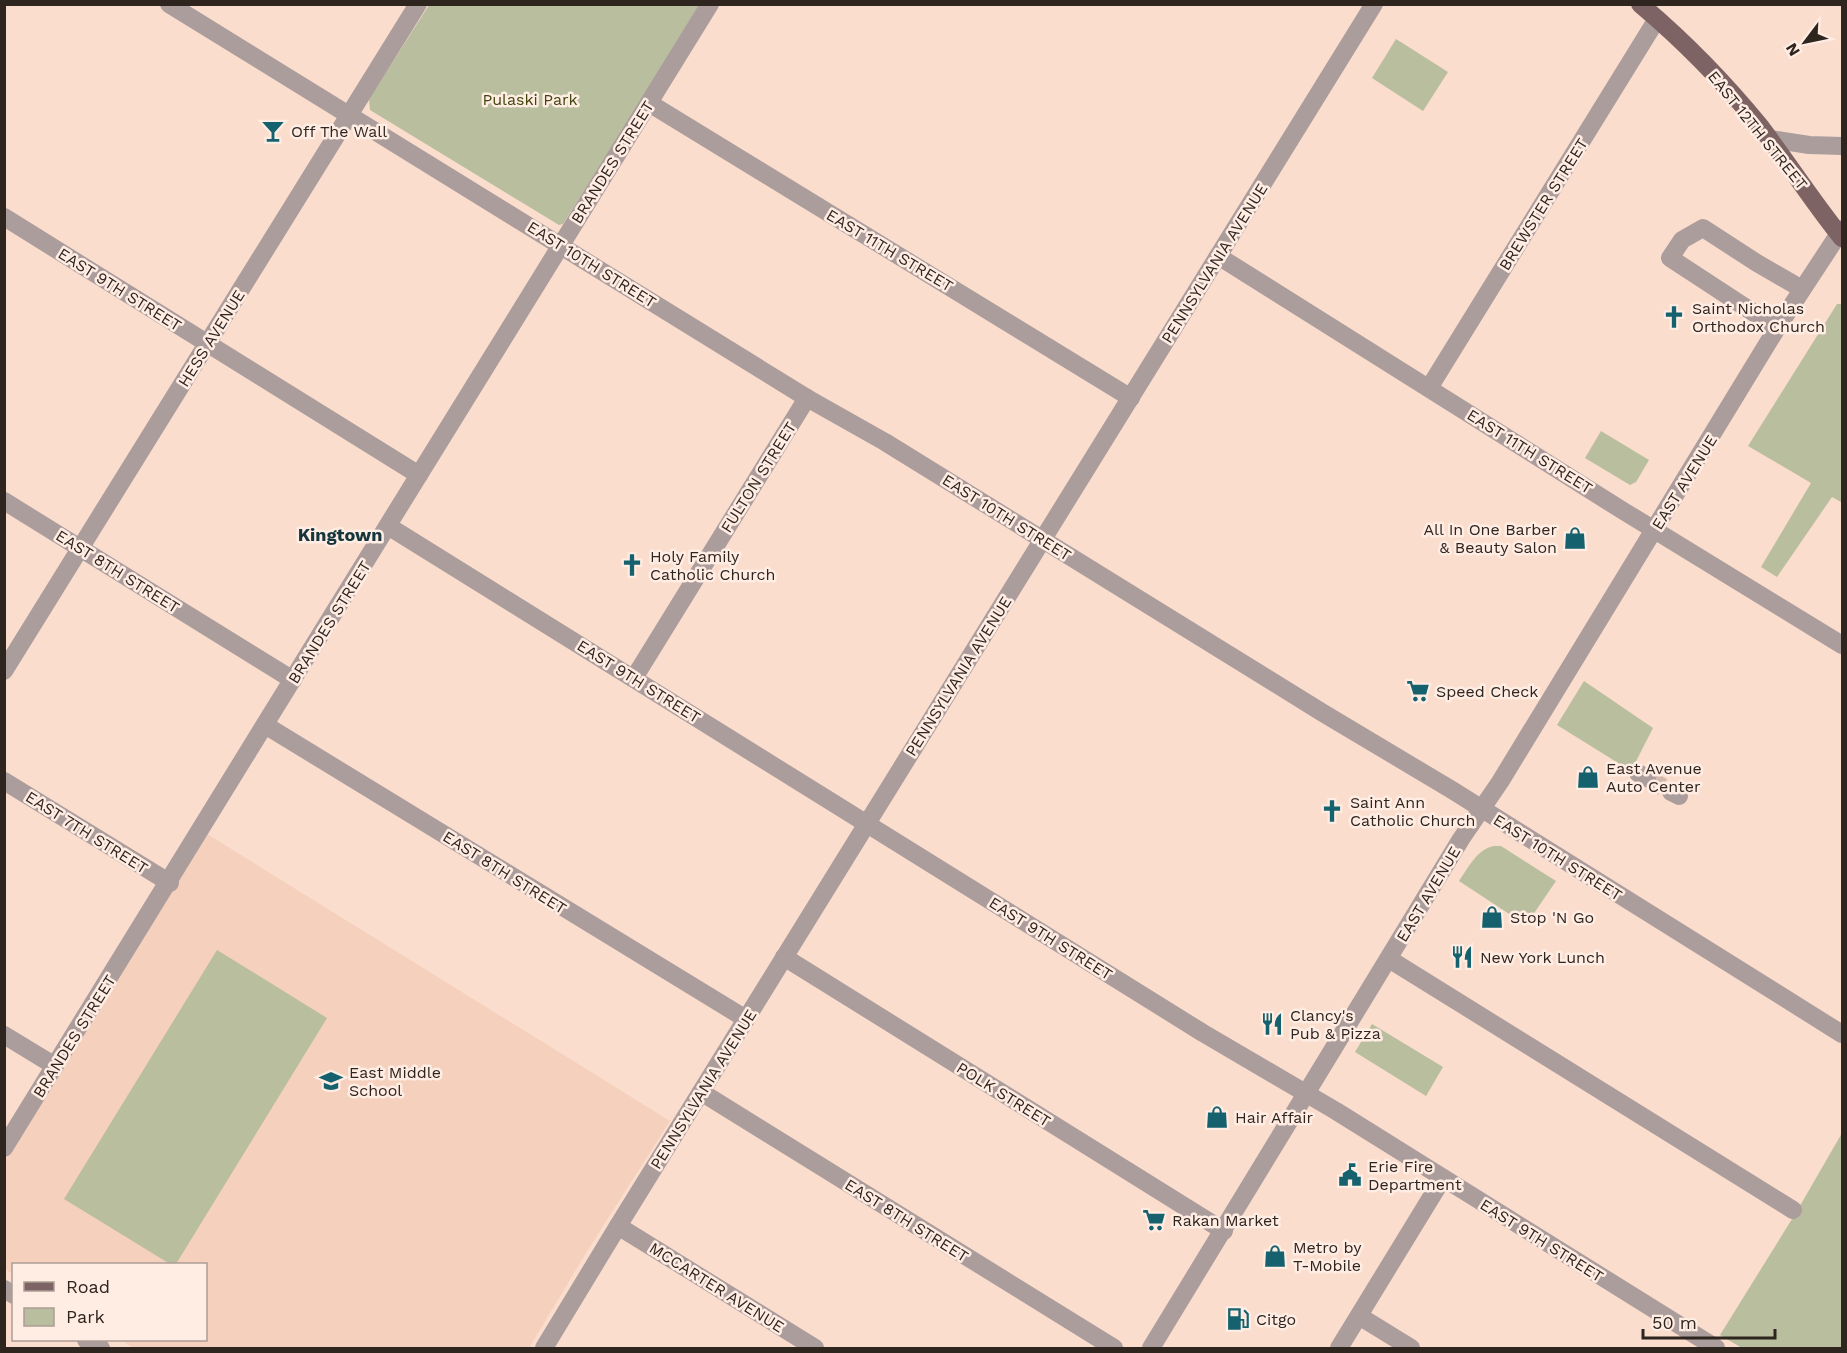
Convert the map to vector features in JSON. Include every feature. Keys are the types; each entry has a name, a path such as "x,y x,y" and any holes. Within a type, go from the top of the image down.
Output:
{"main road":[{"name":"EAST 12TH STREET","path":"1640,4 1722,81 1770,139 1841,234"}],"street":[{"name":"EAST 10TH STREET","path":"169,4 807,398 885,442 1482,809 1842,1034"},
{"name":"HESS AVENUE","path":"4,671 418,4"},
{"name":"BRANDES STREET","path":"4,1148 170,883 292,680 710,4"},
{"name":"PENNSYLVANIA AVENUE","path":"544,1348 1374,4"},
{"name":"BREWSTER STREET","path":"1429,388 1658,19"},
{"name":"EAST 11TH STREET","path":"649,103 1131,398"},
{"path":"1770,139 1809,145 1842,146"},
{"name":"EAST 9TH STREET","path":"4,217 419,475"},
{"path":"1777,328 1670,258 1682,240 1703,228 1802,289"},
{"name":"EAST AVENUE","path":"1151,1348 1461,839 1482,809 1777,328 1841,234"},
{"name":"EAST 11TH STREET","path":"1218,256 1654,530 1842,645"},
{"name":"FULTON STREET","path":"634,678 807,398"},
{"name":"EAST 8TH STREET","path":"4,501 292,680"},
{"name":"EAST 9TH STREET","path":"388,526 1203,1033 1307,1094 1716,1348"},
{"name":"EAST 8TH STREET","path":"265,725 746,1019"},
{"name":"EAST 7TH STREET","path":"4,781 170,883"},
{"name":"POLK STREET","path":"784,957 1224,1231"},
{"path":"1389,959 1793,1210"},
{"path":"4,1035 55,1066"},
{"name":"EAST 8TH STREET","path":"701,1092 1114,1348"},
{"path":"1339,1348 1443,1178"},
{"name":"MCCARTER AVENUE","path":"618,1226 815,1348"},
{"path":"1359,1316 1411,1348"}],"shaded area":[{"name":"East Middle School","path":"207,834 670,1121 529,1348 134,1348 122,1341 207,1341 207,1263 12,1263 12,1273 5,1269 4,1162"}],"green space":[{"name":"Pulaski Park","path":"429,5 702,5 563,224 559,225 370,110 369,99"},
{"path":"1396,39 1448,72 1423,111 1372,78"},
{"path":"1837,304 1842,304 1842,499 1841,502 1832,497 1777,577 1761,567 1811,483 1748,446"},
{"path":"1601,431 1649,460 1636,482 1630,485 1585,458"},
{"path":"1584,681 1653,728 1631,771 1557,725"},
{"path":"1494,846 1501,846 1556,881 1526,925 1459,881 1478,855"},
{"path":"217,950 327,1018 177,1263 168,1263 64,1199"},
{"path":"1372,1024 1443,1067 1426,1096 1355,1052"},
{"path":"1842,1133 1842,1348 1742,1348 1720,1335 1797,1211"}],"tunnel":[{"path":"1647,778 1671,792"}],"place":[{"name":"Off The Wall","path":"273,131"},
{"name":"Saint Nicholas Orthodox Church","path":"1674,317"},
{"name":"All In One Barber & Beauty Salon","path":"1575,538"},
{"name":"Holy Family Catholic Church","path":"632,565"},
{"name":"Speed Check","path":"1418,691"},
{"name":"East Avenue Auto Center","path":"1588,777"},
{"name":"Saint Ann Catholic Church","path":"1332,811"},
{"name":"Stop 'N Go","path":"1492,917"},
{"name":"New York Lunch","path":"1462,957"},
{"name":"Clancy's Pub & Pizza","path":"1272,1024"},
{"name":"East Middle School","path":"331,1081"},
{"name":"Hair Affair","path":"1217,1117"},
{"name":"Erie Fire Department","path":"1350,1175"},
{"name":"Rakan Market","path":"1154,1220"},
{"name":"Metro by T-Mobile","path":"1275,1256"},
{"name":"Citgo","path":"1238,1319"}],"district":[{"name":"Kingtown","path":"340,535"}]}
